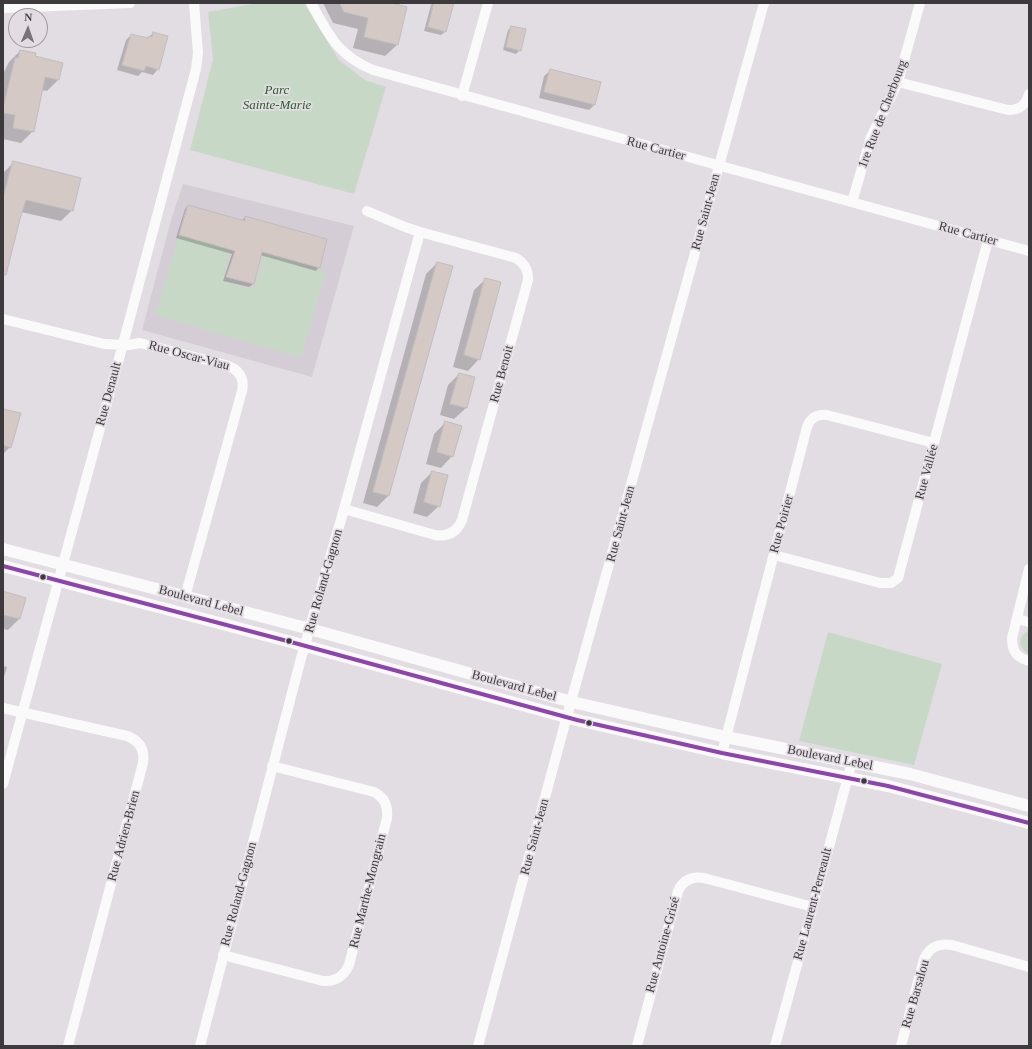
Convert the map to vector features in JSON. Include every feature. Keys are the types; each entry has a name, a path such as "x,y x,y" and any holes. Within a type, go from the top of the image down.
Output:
{"street":[{"path":"3,8 130,3"},
{"name":"Rue Denault","path":"3,784 123,344 198,60 194,3"},
{"name":"Rue Cartier","path":"312,3 330,36 349,58 360,65 387,75 1029,251"},
{"path":"462,96 488,3"},
{"name":"Rue Saint-Jean","path":"478,1046 764,3"},
{"name":"1re Rue de Cherbourg","path":"852,202 871,137 898,82 920,3"},
{"path":"898,82 1008,110 1020,108 1026,103 1029,94"},
{"name":"Rue Benoit","path":"344,509 440,536 451,534 458,527 462,520 528,280 527,269 516,258 420,232 367,211"},
{"name":"Rue Roland-Gagnon","path":"200,1046 272,766 420,232"},
{"name":"Rue Vallée","path":"774,555 880,582 888,583 896,580 901,573 988,240"},
{"name":"Rue Oscar-Viau","path":"3,319 104,344 140,343 226,365 237,371 243,382 242,391 185,597"},
{"name":"Rue Poirier","path":"722,753 807,427 812,418 817,415 827,415 934,443"},
{"name":"Boulevard Lebel","path":"3,549 310,630 572,702 726,737 910,774 1029,806"},
{"name":"Boulevard Lebel","path":"3,566 305,645 568,717 722,753 905,790 1029,823"},
{"path":"1029,569 1012,638 1012,649 1018,656 1029,661"},
{"path":"1017,619 1029,622"},
{"name":"Rue Adrien-Brien","path":"3,708 127,736 138,743 144,756 68,1046"},
{"name":"Rue Laurent-Perreault","path":"775,1046 852,762"},
{"name":"Rue Marthe-Mongrain","path":"223,954 328,981 339,977 346,970 387,818 387,806 379,795 374,792 272,766"},
{"name":"Rue Antoine-Grisé","path":"637,1046 678,891 683,883 693,877 704,878 813,907"},
{"name":"Rue Barsalou","path":"901,1046 924,959 932,948 938,945 952,945 1029,967"}],"shaded area":[{"path":"183,184 354,226 312,377 142,330 171,220"}],"green space":[{"name":"Parc Sainte-Marie","path":"258,3 304,3 339,60 365,80 386,87 354,194 190,150 213,59 208,12"},
{"path":"179,235 231,250 223,280 254,289 264,254 326,272 301,358 155,315"},
{"path":"1029,631 1029,654 1025,652 1020,642 1022,636"},
{"path":"828,632 942,664 914,765 799,741"}],"building":[{"path":"340,3 392,3 407,7 398,45 364,37 368,18 344,12"},
{"path":"434,3 454,3 446,32 428,27"},
{"path":"511,26 526,29 521,51 506,47"},
{"path":"153,32 168,36 159,70 146,66 144,71 122,65 131,34 148,38 149,36 152,37"},
{"path":"20,50 36,53 35,56 63,63 59,80 45,77 34,132 13,128 15,115 3,113 15,58 18,58"},
{"path":"550,69 601,82 595,105 544,92"},
{"path":"13,161 81,178 73,211 26,200 6,275 3,275 3,198"},
{"path":"188,205 245,221 245,216 327,239 320,268 262,252 254,284 226,277 235,251 179,235"},
{"path":"437,262 453,266 389,496 373,492"},
{"path":"485,278 501,282 480,360 464,355"},
{"path":"459,373 475,377 467,408 450,404"},
{"path":"3,409 21,413 11,448 3,445"},
{"path":"445,421 462,426 453,457 437,452"},
{"path":"432,471 448,475 440,507 424,502"},
{"path":"3,591 26,598 20,619 3,615"}],"transit line":[{"path":"3,566 291,642 577,720 722,753 888,786 1029,823"}]}
